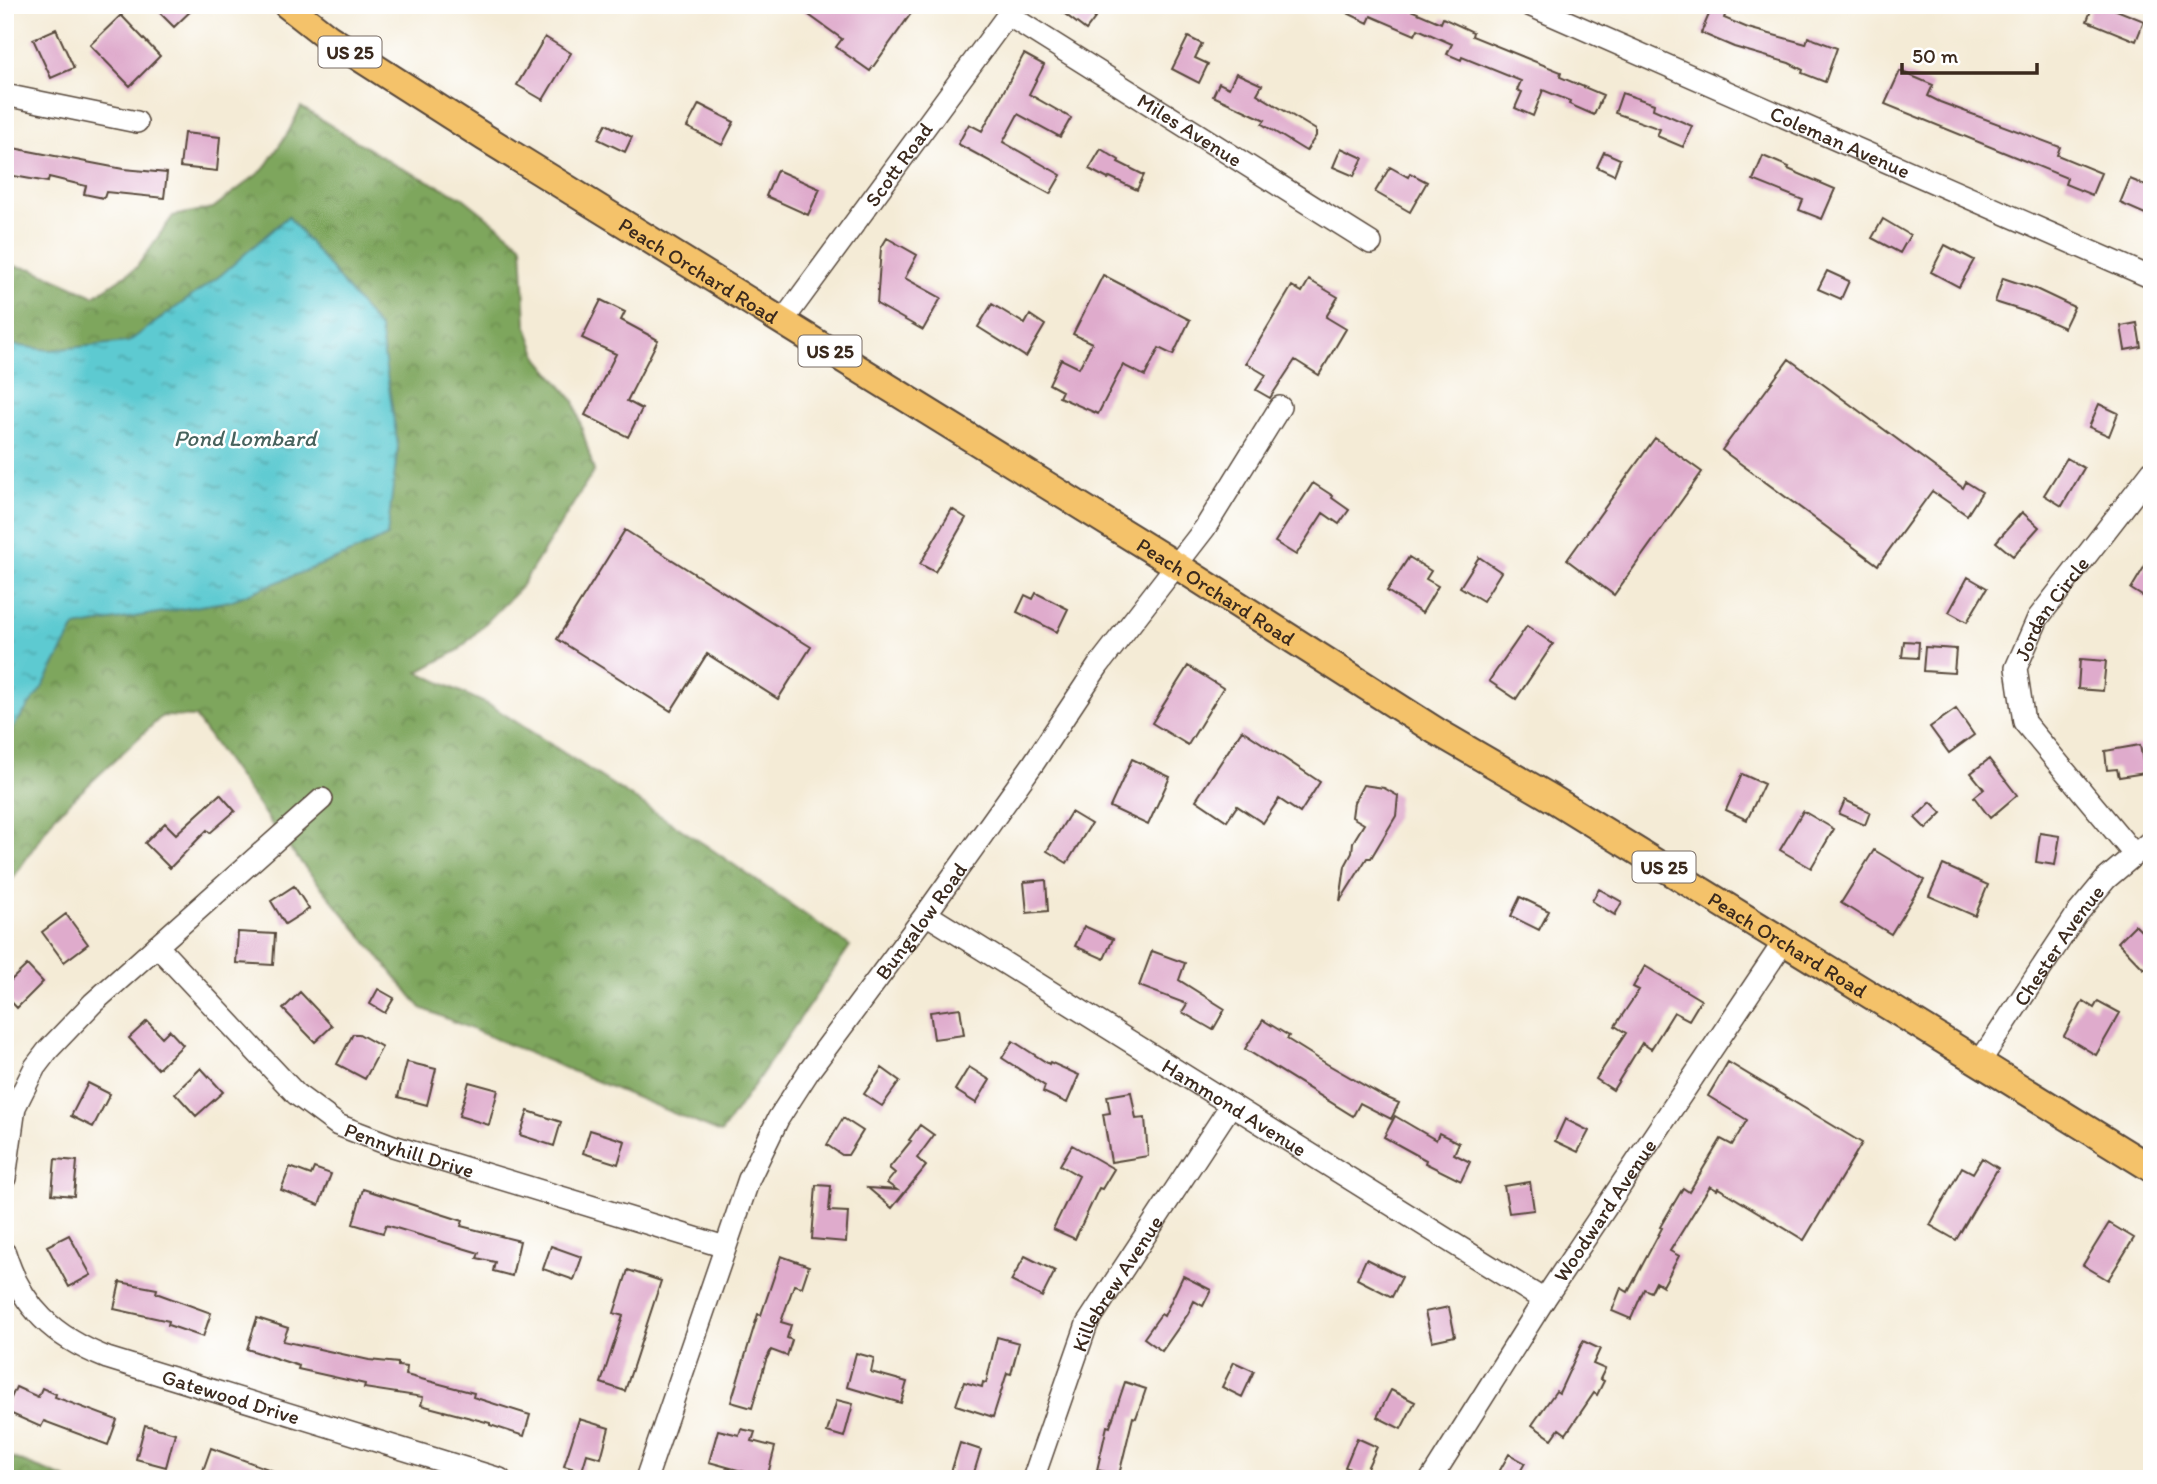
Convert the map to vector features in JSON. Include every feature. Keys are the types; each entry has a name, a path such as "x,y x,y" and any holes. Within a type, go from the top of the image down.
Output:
{"main road":[{"name":"Peach Orchard Road","path":"287,5 329,38 484,137 1176,565 1436,731 1543,793 2152,1169"}],"street":[{"name":"Coleman Avenue","path":"1529,5 2152,278"},
{"name":"Miles Avenue","path":"1012,10 1371,243"},
{"name":"Scott Road","path":"782,322 1012,10"},
{"path":"5,95 137,122"},
{"name":"Bungalow Road","path":"646,1479 749,1179 778,1119 809,1070 1033,765 1098,666 1205,528 1280,407"},
{"name":"Jordan Circle","path":"2134,854 2024,722 2016,668 2038,618 2152,471"},
{"path":"5,1178 15,1107 35,1066 93,1003 322,799"},
{"name":"Chester Avenue","path":"1979,1063 2077,914 2106,879 2152,840"},
{"name":"Hammond Avenue","path":"926,914 1544,1300"},
{"name":"Woodward Avenue","path":"1431,1479 1544,1300 1783,943"},
{"name":"Pennyhill Drive","path":"157,946 281,1078 316,1110 338,1125 393,1146 725,1247"},
{"name":"Killebrew Avenue","path":"1033,1479 1087,1324 1231,1105"},
{"name":"Gatewood Drive","path":"5,1253 20,1290 32,1308 45,1323 85,1350 500,1479"}],"green space":[{"path":"301,107 395,165 462,197 522,245 526,324 539,359 574,401 594,471 520,588 459,650 418,672 493,707 707,846 850,946 721,1133 421,1008 289,848 195,717 162,716 55,816 5,890 5,265 33,269 94,296 136,268 173,216 213,208 263,170 289,131"},
{"path":"5,1455 67,1479 5,1479"}],"water":[{"name":"Pond Lombard","path":"288,216 380,329 398,446 387,536 230,601 75,627 42,688 5,738 5,344 49,350 128,342 221,275"}],"building":[{"path":"152,5 197,5 174,27"},
{"path":"795,5 917,5 870,71 836,47 842,39"},
{"path":"1053,5 1105,5 1086,30"},
{"path":"1331,5 1399,5 1441,23 1443,18 1473,32 1472,36 1561,72 1560,77 1603,95 1594,115 1543,90 1533,116 1515,108 1522,92 1517,90 1521,81 1462,57 1461,60 1447,54 1452,44 1418,29 1415,35 1371,16 1368,23"},
{"path":"1713,5 1729,5 1724,18 1748,28 1806,44 1808,37 1837,48 1825,82 1802,73 1803,70 1789,63 1734,47 1701,33"},
{"path":"2093,5 2104,5 2144,21 2136,41 2087,21"},
{"path":"121,15 160,56 130,86 90,45"},
{"path":"56,29 74,68 51,78 33,39"},
{"path":"545,37 571,53 543,100 517,85"},
{"path":"1188,37 1202,44 1195,58 1208,64 1199,83 1172,69"},
{"path":"1024,54 1044,65 1029,94 1071,118 1060,137 1018,114 1003,142 1061,175 1050,194 958,144 969,124 982,131"},
{"path":"1900,71 1933,85 1928,96 2060,147 2057,155 2101,173 2092,195 2065,184 2067,178 1885,104"},
{"path":"1236,73 1262,85 1257,94 1316,130 1316,136 1306,151 1262,124 1265,120 1213,96 1219,83 1229,88"},
{"path":"1622,93 1654,104 1653,109 1692,126 1683,147 1657,136 1660,129 1615,113"},
{"path":"699,104 734,122 722,145 687,127"},
{"path":"606,124 632,137 625,152 598,139"},
{"path":"184,133 220,137 217,171 180,167"},
{"path":"13,148 123,169 167,173 164,198 106,192 104,198 84,194 86,186 49,177 48,182 8,175"},
{"path":"1341,148 1363,158 1354,176 1333,167"},
{"path":"1101,149 1119,160 1118,162 1144,175 1137,190 1089,169"},
{"path":"1604,152 1620,159 1614,175 1597,167"},
{"path":"1763,156 1835,189 1822,219 1799,210 1803,200 1753,180"},
{"path":"1390,167 1408,177 1410,173 1427,182 1410,212 1375,192"},
{"path":"777,170 820,189 808,215 766,196"},
{"path":"2130,179 2152,188 2152,217 2120,203"},
{"path":"1883,219 1910,235 1900,253 1872,238"},
{"path":"887,238 917,255 905,278 941,298 923,330 877,304 881,248"},
{"path":"1945,245 1974,260 1959,287 1931,272"},
{"path":"1827,271 1849,281 1841,299 1818,289"},
{"path":"1103,275 1190,320 1173,355 1159,348 1145,376 1123,365 1098,414 1059,397 1062,391 1049,384 1061,359 1079,368 1092,343 1073,334"},
{"path":"2003,278 2036,289 2074,307 2064,328 2033,314 1995,302"},
{"path":"1309,280 1338,297 1326,317 1346,329 1319,375 1295,360 1270,398 1256,390 1266,375 1246,363 1292,286 1302,292"},
{"path":"601,300 625,312 621,320 658,340 627,401 642,409 628,437 585,415 616,354 582,338"},
{"path":"992,304 1025,324 1030,315 1045,325 1026,357 978,327"},
{"path":"2137,323 2141,347 2125,350 2121,326"},
{"path":"1789,359 1963,488 1966,482 1982,492 1967,515 1932,491 1878,565 1722,450"},
{"path":"2099,404 2118,413 2109,436 2089,427"},
{"path":"1655,438 1702,472 1614,595 1567,560"},
{"path":"2067,458 2084,468 2062,506 2044,495"},
{"path":"1313,483 1349,510 1339,524 1323,513 1296,555 1275,542"},
{"path":"952,509 966,518 935,572 920,564"},
{"path":"2022,512 2039,527 2013,556 1996,542"},
{"path":"625,530 811,647 778,699 707,654 671,711 557,639"},
{"path":"2152,554 2152,602 2131,589"},
{"path":"1409,557 1431,571 1426,579 1438,586 1422,613 1387,591"},
{"path":"1479,557 1501,572 1483,601 1460,587"},
{"path":"1968,577 1987,588 1967,622 1949,612"},
{"path":"1036,593 1068,609 1057,632 1017,612 1025,595 1033,599"},
{"path":"1527,626 1553,644 1516,699 1489,681"},
{"path":"1904,641 1919,642 1918,658 1902,657"},
{"path":"1925,647 1956,649 1954,673 1923,671"},
{"path":"2080,659 2106,661 2103,691 2078,689"},
{"path":"1188,666 1223,688 1188,745 1152,723"},
{"path":"1956,709 1974,735 1949,753 1930,727"},
{"path":"1242,730 1320,782 1300,813 1279,799 1263,823 1237,806 1227,821 1196,800"},
{"path":"2140,745 2145,773 2119,777 2117,769 2107,770 2105,751"},
{"path":"1132,759 1170,777 1148,825 1110,807"},
{"path":"1989,759 2017,795 1990,818 1974,797 1984,789 1971,773"},
{"path":"1742,774 1764,784 1747,820 1726,810"},
{"path":"1363,785 1384,788 1398,796 1396,816 1371,858 1367,858 1340,901 1345,866 1352,853 1353,842 1364,824 1352,817 1354,802"},
{"path":"220,794 235,811 210,833 207,830 170,868 145,843 165,823 176,834"},
{"path":"1845,800 1870,812 1865,825 1839,814"},
{"path":"1931,802 1942,813 1926,829 1915,818"},
{"path":"1803,811 1834,829 1811,868 1780,850"},
{"path":"1071,812 1091,824 1067,863 1047,851"},
{"path":"2040,833 2060,836 2055,865 2036,862"},
{"path":"1874,850 1924,880 1891,934 1841,903"},
{"path":"1943,865 1988,885 1975,916 1929,896"},
{"path":"1046,880 1048,911 1027,913 1024,882"},
{"path":"294,886 309,909 285,924 271,901"},
{"path":"1599,889 1622,902 1615,915 1592,901"},
{"path":"1520,897 1549,911 1539,930 1511,916"},
{"path":"66,914 88,944 64,962 42,932"},
{"path":"2135,925 2152,942 2152,962 2144,969 2118,942"},
{"path":"1084,926 1113,939 1104,959 1075,946"},
{"path":"238,932 275,934 273,965 236,963"},
{"path":"1152,951 1185,963 1179,980 1225,1009 1213,1030 1182,1012 1187,1004 1139,986"},
{"path":"27,965 43,982 17,1008 5,995 5,986"},
{"path":"1645,966 1701,1000 1689,1020 1674,1012 1651,1049 1642,1043 1613,1090 1596,1079 1626,1033 1615,1026 1639,990 1633,987"},
{"path":"378,989 394,998 385,1013 370,1004"},
{"path":"300,992 332,1026 315,1042 283,1009"},
{"path":"2083,1001 2094,1008 2098,1001 2120,1013 2096,1055 2064,1036"},
{"path":"960,1008 964,1035 934,1039 930,1012"},
{"path":"1263,1020 1327,1064 1399,1103 1391,1119 1360,1103 1353,1116 1245,1049"},
{"path":"147,1021 162,1037 169,1030 183,1045 158,1069 129,1038"},
{"path":"353,1034 359,1034 382,1047 365,1079 337,1064"},
{"path":"1013,1041 1049,1064 1050,1062 1079,1075 1067,1103 1043,1092 1045,1086 1002,1058"},
{"path":"407,1062 436,1069 427,1105 398,1097"},
{"path":"1728,1062 1862,1143 1804,1240 1718,1188 1717,1190 1710,1186 1670,1251 1679,1256 1663,1286 1656,1282 1651,1292 1644,1289 1631,1319 1612,1311 1621,1288 1628,1292 1683,1188 1689,1192 1721,1139 1732,1145 1747,1120 1708,1096"},
{"path":"969,1067 990,1080 976,1103 955,1090"},
{"path":"201,1068 223,1092 196,1116 175,1093"},
{"path":"882,1068 900,1081 882,1106 864,1094"},
{"path":"469,1082 498,1090 489,1125 459,1116"},
{"path":"88,1083 110,1094 93,1127 71,1116"},
{"path":"1131,1092 1136,1119 1145,1118 1148,1156 1111,1162 1103,1114 1110,1113 1107,1096"},
{"path":"528,1111 561,1122 554,1146 520,1135"},
{"path":"1395,1116 1436,1140 1439,1133 1459,1143 1454,1154 1470,1162 1461,1181 1425,1163 1426,1160 1384,1137"},
{"path":"843,1118 863,1131 848,1155 842,1155 827,1145"},
{"path":"1565,1119 1589,1131 1578,1152 1555,1141"},
{"path":"920,1125 934,1135 917,1158 926,1166 892,1208 868,1188 897,1190 887,1183 895,1173 889,1168"},
{"path":"590,1130 625,1141 618,1164 583,1153"},
{"path":"1072,1145 1114,1169 1102,1189 1099,1188 1075,1239 1053,1229 1079,1176 1060,1165"},
{"path":"1982,1158 1998,1168 1956,1240 1930,1225 1962,1167 1973,1173"},
{"path":"55,1159 77,1161 74,1196 52,1194"},
{"path":"290,1167 311,1175 314,1168 331,1174 319,1205 281,1190"},
{"path":"1530,1182 1534,1210 1509,1213 1504,1186"},
{"path":"816,1185 831,1186 829,1211 848,1212 846,1242 812,1239"},
{"path":"363,1189 463,1221 461,1226 520,1241 512,1276 493,1271 495,1262 477,1258 479,1253 386,1225 383,1233 353,1224"},
{"path":"2109,1223 2134,1238 2108,1280 2083,1265"},
{"path":"69,1235 91,1275 69,1287 47,1246"},
{"path":"551,1246 582,1257 574,1280 543,1269"},
{"path":"781,1256 809,1266 802,1287 794,1285 781,1322 791,1325 787,1338 792,1340 787,1356 771,1350 752,1408 731,1402 758,1314 761,1315"},
{"path":"1025,1256 1055,1271 1042,1297 1011,1281"},
{"path":"1366,1259 1402,1277 1392,1297 1357,1279"},
{"path":"628,1270 661,1281 625,1391 601,1383 623,1316 614,1313"},
{"path":"1183,1276 1211,1290 1203,1306 1194,1301 1162,1351 1144,1338 1161,1314 1164,1316"},
{"path":"120,1282 157,1289 156,1293 211,1313 203,1337 168,1325 169,1321 114,1309"},
{"path":"1449,1307 1455,1336 1432,1341 1425,1312"},
{"path":"257,1318 288,1328 283,1341 369,1360 398,1363 398,1366 407,1367 406,1375 474,1393 473,1397 530,1415 524,1436 490,1423 421,1405 423,1397 364,1388 365,1384 298,1369 299,1366 247,1349"},
{"path":"997,1337 1019,1343 1011,1374 1007,1373 993,1417 956,1405 964,1382 982,1387 983,1382 986,1383"},
{"path":"1583,1341 1600,1349 1593,1364 1605,1369 1600,1379 1604,1381 1597,1395 1594,1393 1566,1434 1559,1429 1552,1439 1532,1425 1556,1391 1559,1393"},
{"path":"856,1353 874,1358 871,1372 907,1382 901,1403 847,1387"},
{"path":"1234,1362 1254,1371 1242,1397 1222,1387"},
{"path":"1125,1382 1146,1389 1136,1418 1133,1417 1119,1475 1097,1470 1107,1426 1110,1427"},
{"path":"16,1387 38,1397 42,1388 56,1394 55,1397 117,1420 108,1445 44,1421 41,1427 5,1411"},
{"path":"1391,1390 1415,1402 1401,1429 1377,1417"},
{"path":"837,1400 853,1404 844,1437 827,1432"},
{"path":"579,1419 609,1428 601,1458 587,1454 582,1471 564,1466"},
{"path":"145,1425 175,1433 166,1467 136,1459"},
{"path":"741,1429 755,1432 752,1441 775,1447 767,1478 709,1462 718,1430 739,1435"},
{"path":"1357,1438 1377,1447 1364,1475 1345,1467"},
{"path":"960,1443 981,1450 972,1479 949,1479"},
{"path":"211,1448 287,1476 287,1479 200,1479"},
{"path":"1509,1454 1525,1463 1516,1479 1495,1479"}]}
